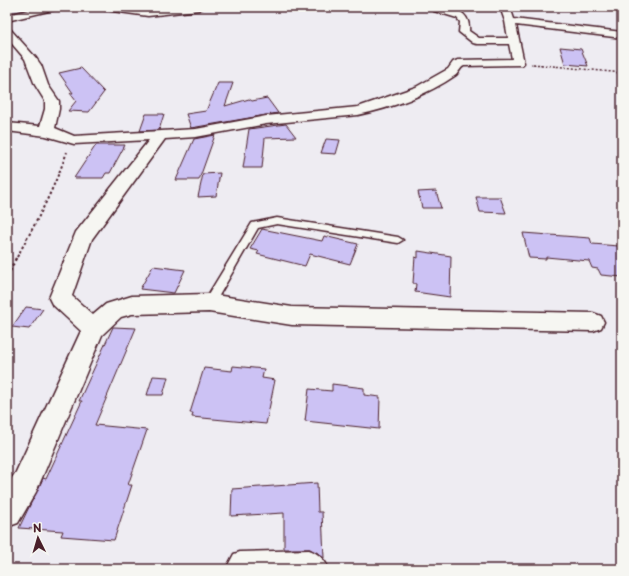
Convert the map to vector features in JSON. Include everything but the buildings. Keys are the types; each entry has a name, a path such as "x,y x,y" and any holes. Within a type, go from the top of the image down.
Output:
{"street":[{"path":"7,18 54,7"},
{"path":"105,7 148,13 199,7"},
{"path":"7,127 50,132 74,140 207,131 266,120 367,109 421,90 453,71 457,64 462,62 518,63 515,41 505,7"},
{"path":"437,9 461,16 465,22 464,32 476,41 515,41"},
{"path":"510,21 622,35"},
{"path":"7,32 32,61 42,87 52,99 51,117 46,124 50,132"},
{"path":"93,328 60,298 83,237 161,135"},
{"path":"7,512 26,482 93,328 114,310 132,305 209,303 292,316 593,322"}],"lane":[{"path":"209,303 255,225 277,221 398,240"},
{"path":"235,569 240,560 309,558 320,569"}],"path":[{"path":"518,63 622,73"},
{"path":"7,277 10,268 42,213 56,183 64,157 74,140"}]}
